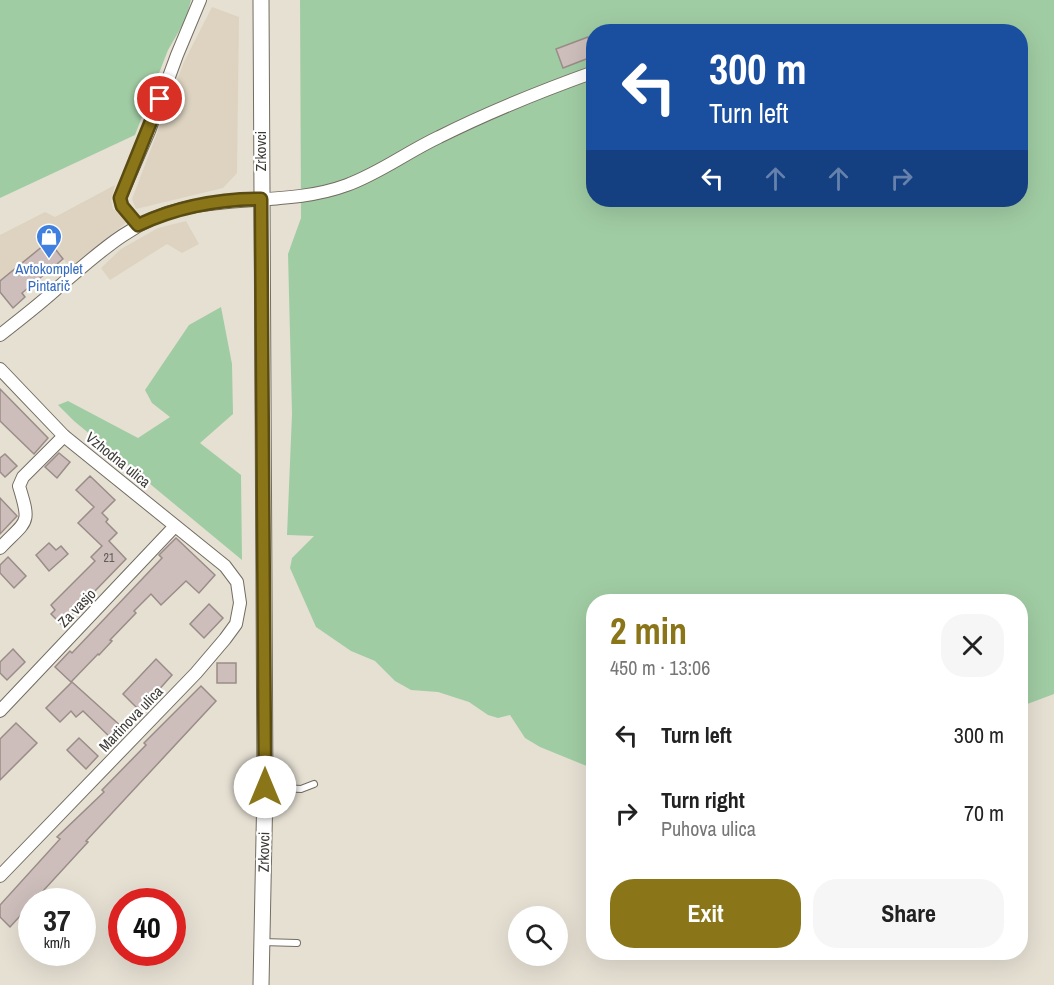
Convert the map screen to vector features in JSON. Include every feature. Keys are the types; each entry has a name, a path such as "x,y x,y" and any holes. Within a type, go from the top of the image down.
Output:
{"street":[{"path":"138,225 122,206 120,198 150,131 177,55 200,0"},
{"name":"Zrkovci","path":"261,0 265,787 261,985"},
{"path":"0,335 84,265 138,225 183,208 237,199 312,195 355,182 383,170 453,130 586,75"},
{"name":"Vzhodna ulica","path":"0,369 64,436 225,566"},
{"path":"0,548 25,522 28,514 19,486 23,477 64,436"},
{"name":"Za vasjo","path":"0,711 175,526"},
{"name":"Martinova ulica","path":"0,876 196,673 231,632 236,624 240,603 237,582 225,566"}],"lane":[{"path":"265,787 301,789 314,784"},
{"path":"261,942 297,943"}],"shaded area":[{"path":"212,7 239,17 237,173 223,188 136,209 132,199 184,62"},
{"path":"115,185 111,200 113,209 128,221 71,268 49,242 0,281 0,235 45,212 55,217"},
{"path":"186,221 199,244 182,253 167,244 110,280 101,268 121,249 158,228"}],"green space":[{"path":"0,0 191,0 186,19 168,50 135,135 0,198"},
{"path":"300,0 1054,0 1054,694 1028,704 1028,594 586,594 586,766 540,747 525,738 510,715 498,718 488,715 469,702 438,692 411,690 395,681 375,661 351,651 316,627 290,568 292,558 314,536 287,535 292,414 288,254 301,218"},
{"path":"221,307 232,364 233,414 200,443 241,475 242,560 74,421 58,405 68,401 138,438 170,417 152,403 145,390 189,325"}],"building":[{"path":"586,38 586,59 563,68 556,49"},
{"path":"49,241 63,259 22,293 25,297 13,308 0,292 0,281"},
{"path":"0,389 48,438 34,454 0,421"},
{"path":"59,453 70,462 57,478 45,467"},
{"path":"5,454 17,466 5,477 0,472 0,458"},
{"path":"90,476 115,500 102,513 108,519 106,522 117,533 109,541 126,559 62,625 51,614 55,610 51,605 95,561 91,557 102,546 78,523 94,507 76,490"},
{"path":"0,498 17,516 0,534"},
{"path":"176,538 215,575 199,593 186,581 161,605 151,594 110,640 112,641 71,682 55,667 70,651 72,653 162,558 159,555"},
{"path":"49,543 56,550 61,546 68,554 49,571 36,555"},
{"path":"8,557 26,576 14,588 0,573 0,565"},
{"path":"209,604 223,618 204,638 190,624"},
{"path":"13,649 25,662 7,680 0,673 0,662"},
{"path":"156,659 172,675 140,711 123,694"},
{"path":"217,663 236,663 236,683 217,683"},
{"path":"72,682 123,728 112,739 83,711 76,717 71,711 60,722 46,708"},
{"path":"201,686 216,701 86,841 88,842 46,888 18,888 18,918 10,927 0,917 0,905 60,839 57,837 104,792 102,790 146,745 144,743"},
{"path":"16,723 37,743 0,780 0,739"},
{"path":"79,738 98,756 86,769 67,750"}],"place":[{"name":"Avtokomplet Pintarič","path":"49,260"}],"route":[{"path":"160,99 150,131 120,198 122,206 138,225 183,208 237,199 261,199 265,787"}]}
